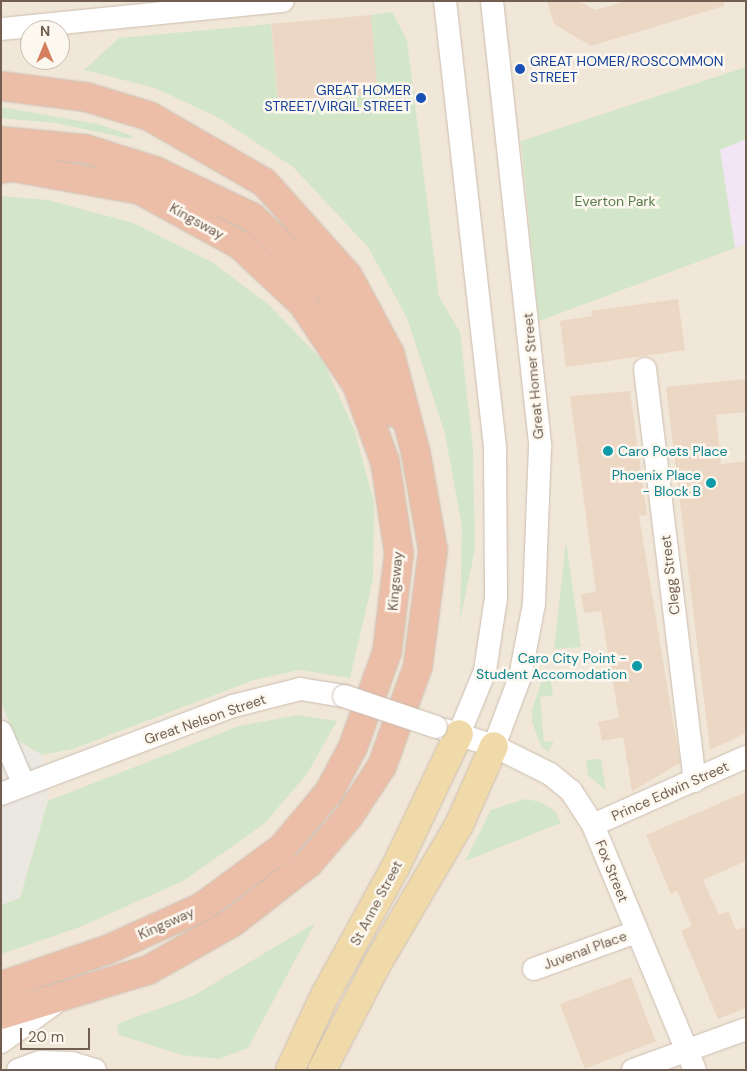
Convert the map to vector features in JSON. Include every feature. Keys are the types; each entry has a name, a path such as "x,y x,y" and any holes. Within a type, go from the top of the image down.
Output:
{"highway":[{"path":"1,86 86,97 149,116 264,182 348,276 390,354 416,454 433,550 418,666 382,766 349,816 309,863 233,922 148,970 1,1015"},
{"path":"1,141 86,149 155,171 252,218 328,289 416,454"},
{"name":"Kingsway","path":"1,169 12,167 140,190 240,245 303,304 357,385 385,462 399,553 387,652 353,747 329,792 282,848 202,907 109,948 1,986"}],"main road":[{"name":"St Anne Street","path":"290,1070 325,995 396,866 448,730"},
{"path":"322,1070 377,964 459,825 494,746"}],"street":[{"path":"2,29 283,1"},
{"path":"445,1 495,449 496,598 485,672 448,730"},
{"name":"Great Homer Street","path":"492,1 540,446 534,604 520,676 494,746"},
{"name":"Clegg Street","path":"645,369 695,781"},
{"name":"Great Nelson Street","path":"1,794 232,706 300,689 344,696 448,730"},
{"name":"Fox Street","path":"448,730 494,746 557,780 570,791 593,825 691,1060"},
{"path":"1,732 32,782"},
{"name":"Prince Edwin Street","path":"593,825 746,757"},
{"name":"Juvenal Place","path":"534,969 636,932"},
{"path":"1,1042 68,994"},
{"path":"633,1070 691,1060 746,1029"},
{"path":"18,1070 40,1062 72,1063 95,1070"}],"shaded area":[{"path":"1,1 746,1 746,1070 1,1070"},
{"path":"746,139 746,244 735,248 720,150"},
{"path":"1,702 16,739 42,755 48,801 19,898 1,905"}],"green space":[{"path":"392,12 407,40 439,297 460,332 473,449 475,549 460,621 462,527 445,434 407,318 368,247 293,167 219,118 155,88 84,70 119,38 271,24 278,102 377,94 371,15"},
{"name":"Everton Park","path":"746,67 746,139 720,150 735,248 539,321 521,141"},
{"path":"1,107 98,124 133,136 131,139 55,123 1,118"},
{"path":"1,196 48,200 133,223 212,262 270,306 323,361 354,429 374,502 373,579 350,678 299,670 254,680 73,749 42,755 16,739 1,702"},
{"path":"566,541 581,647 554,649"},
{"path":"545,671 550,674 553,695 540,697 544,742 554,741 548,752 541,746 532,722 532,710"},
{"path":"297,715 337,721 307,774 264,824 183,881 80,927 1,954 1,905 20,898 48,801 239,726"},
{"path":"601,759 606,791 588,775 586,760"},
{"path":"525,799 541,802 556,812 561,823 465,861 491,810"},
{"path":"315,923 248,1048 219,1059 182,1055 119,1035 117,1024 193,996"}],"building":[{"path":"547,1 579,1 595,10 627,1 724,1 724,6 591,46 554,24"},
{"path":"371,15 378,94 278,102 271,24"},
{"path":"678,299 685,350 566,367 560,321 592,316 591,311"},
{"path":"746,379 746,412 716,415 721,464 746,461 746,733 710,750 666,387"},
{"name":"Caro City Point - Student Accomodation","path":"630,391 647,515 639,516 680,763 632,791 623,737 602,741 598,722 619,718 601,611 584,613 581,594 596,592 570,396"},
{"path":"746,792 746,861 703,880 719,915 728,911 736,930 746,926 746,1008 718,1019 681,931 692,926 677,891 671,894 646,835"},
{"path":"631,977 656,1041 585,1069 560,1004"}],"place":[{"name":"GREAT HOMER/ROSCOMMON STREET","path":"520,69"},
{"name":"GREAT HOMER STREET/VIRGIL STREET","path":"421,98"},
{"name":"Caro Poets Place","path":"608,451"},
{"name":"Phoenix Place - Block B","path":"711,483"},
{"name":"Caro City Point - Student Accomodation","path":"637,666"}]}
